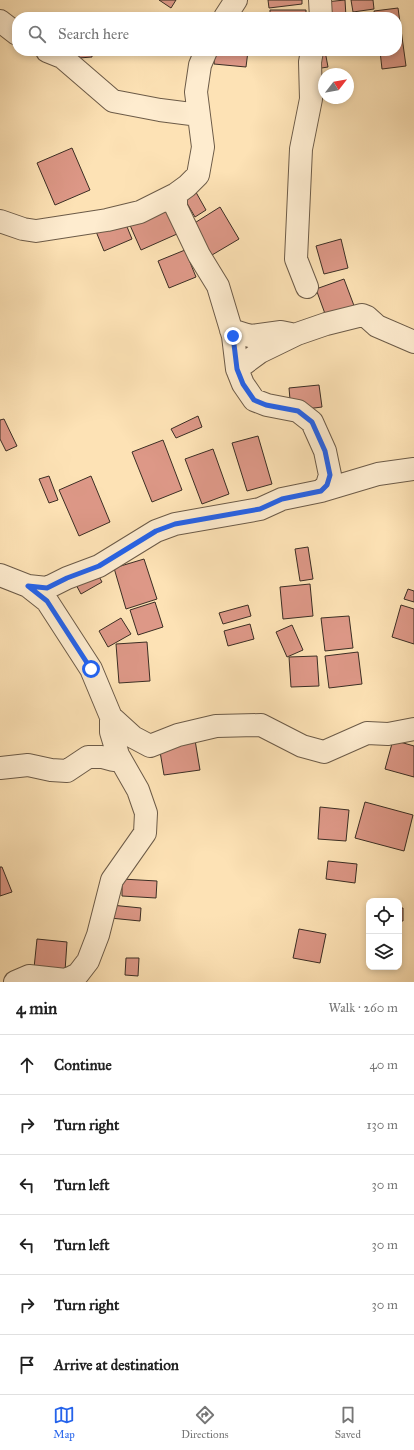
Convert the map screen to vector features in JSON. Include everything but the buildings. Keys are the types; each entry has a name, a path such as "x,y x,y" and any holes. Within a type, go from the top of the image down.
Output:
{"street":[{"path":"228,12 236,0"},
{"path":"320,0 320,12"},
{"path":"0,21 12,30"},
{"path":"59,56 113,101 160,110 199,115"},
{"path":"0,221 23,229 36,231 107,220 140,212 176,194 198,175 203,146 196,92 200,65 204,56"},
{"path":"308,287 296,259 301,149 311,99 311,56"},
{"path":"176,194 176,207 199,255 218,286 232,330 237,369 243,384 254,400 266,405 298,411 312,422 325,451 330,475 327,485 321,491"},
{"path":"237,369 260,352 297,334 326,324 362,315 367,317 377,326 414,342"},
{"path":"232,330 250,336 281,332 297,334"},
{"path":"0,575 28,586 47,588 67,578 99,566 156,531 175,524 260,509 282,499 321,491 378,474 414,469"},
{"path":"15,982 29,976 66,980 78,974 88,961 98,935 112,880 145,833 146,813 138,790 118,755 112,732 111,717 91,669 47,601 28,586"},
{"path":"111,717 132,737 150,746 178,735 216,726 261,725 302,746 324,752 367,733 388,734 414,729"},
{"path":"0,768 28,765 51,770 66,771 88,757 102,757 113,760 118,755"}],"route":[{"path":"91,669 47,601 28,586 47,588 67,578 99,566 156,531 175,524 218,518 260,509 282,499 321,491 327,485 330,475 325,451 312,422 298,411 266,405 254,400 243,384 237,369 233,336"}]}
